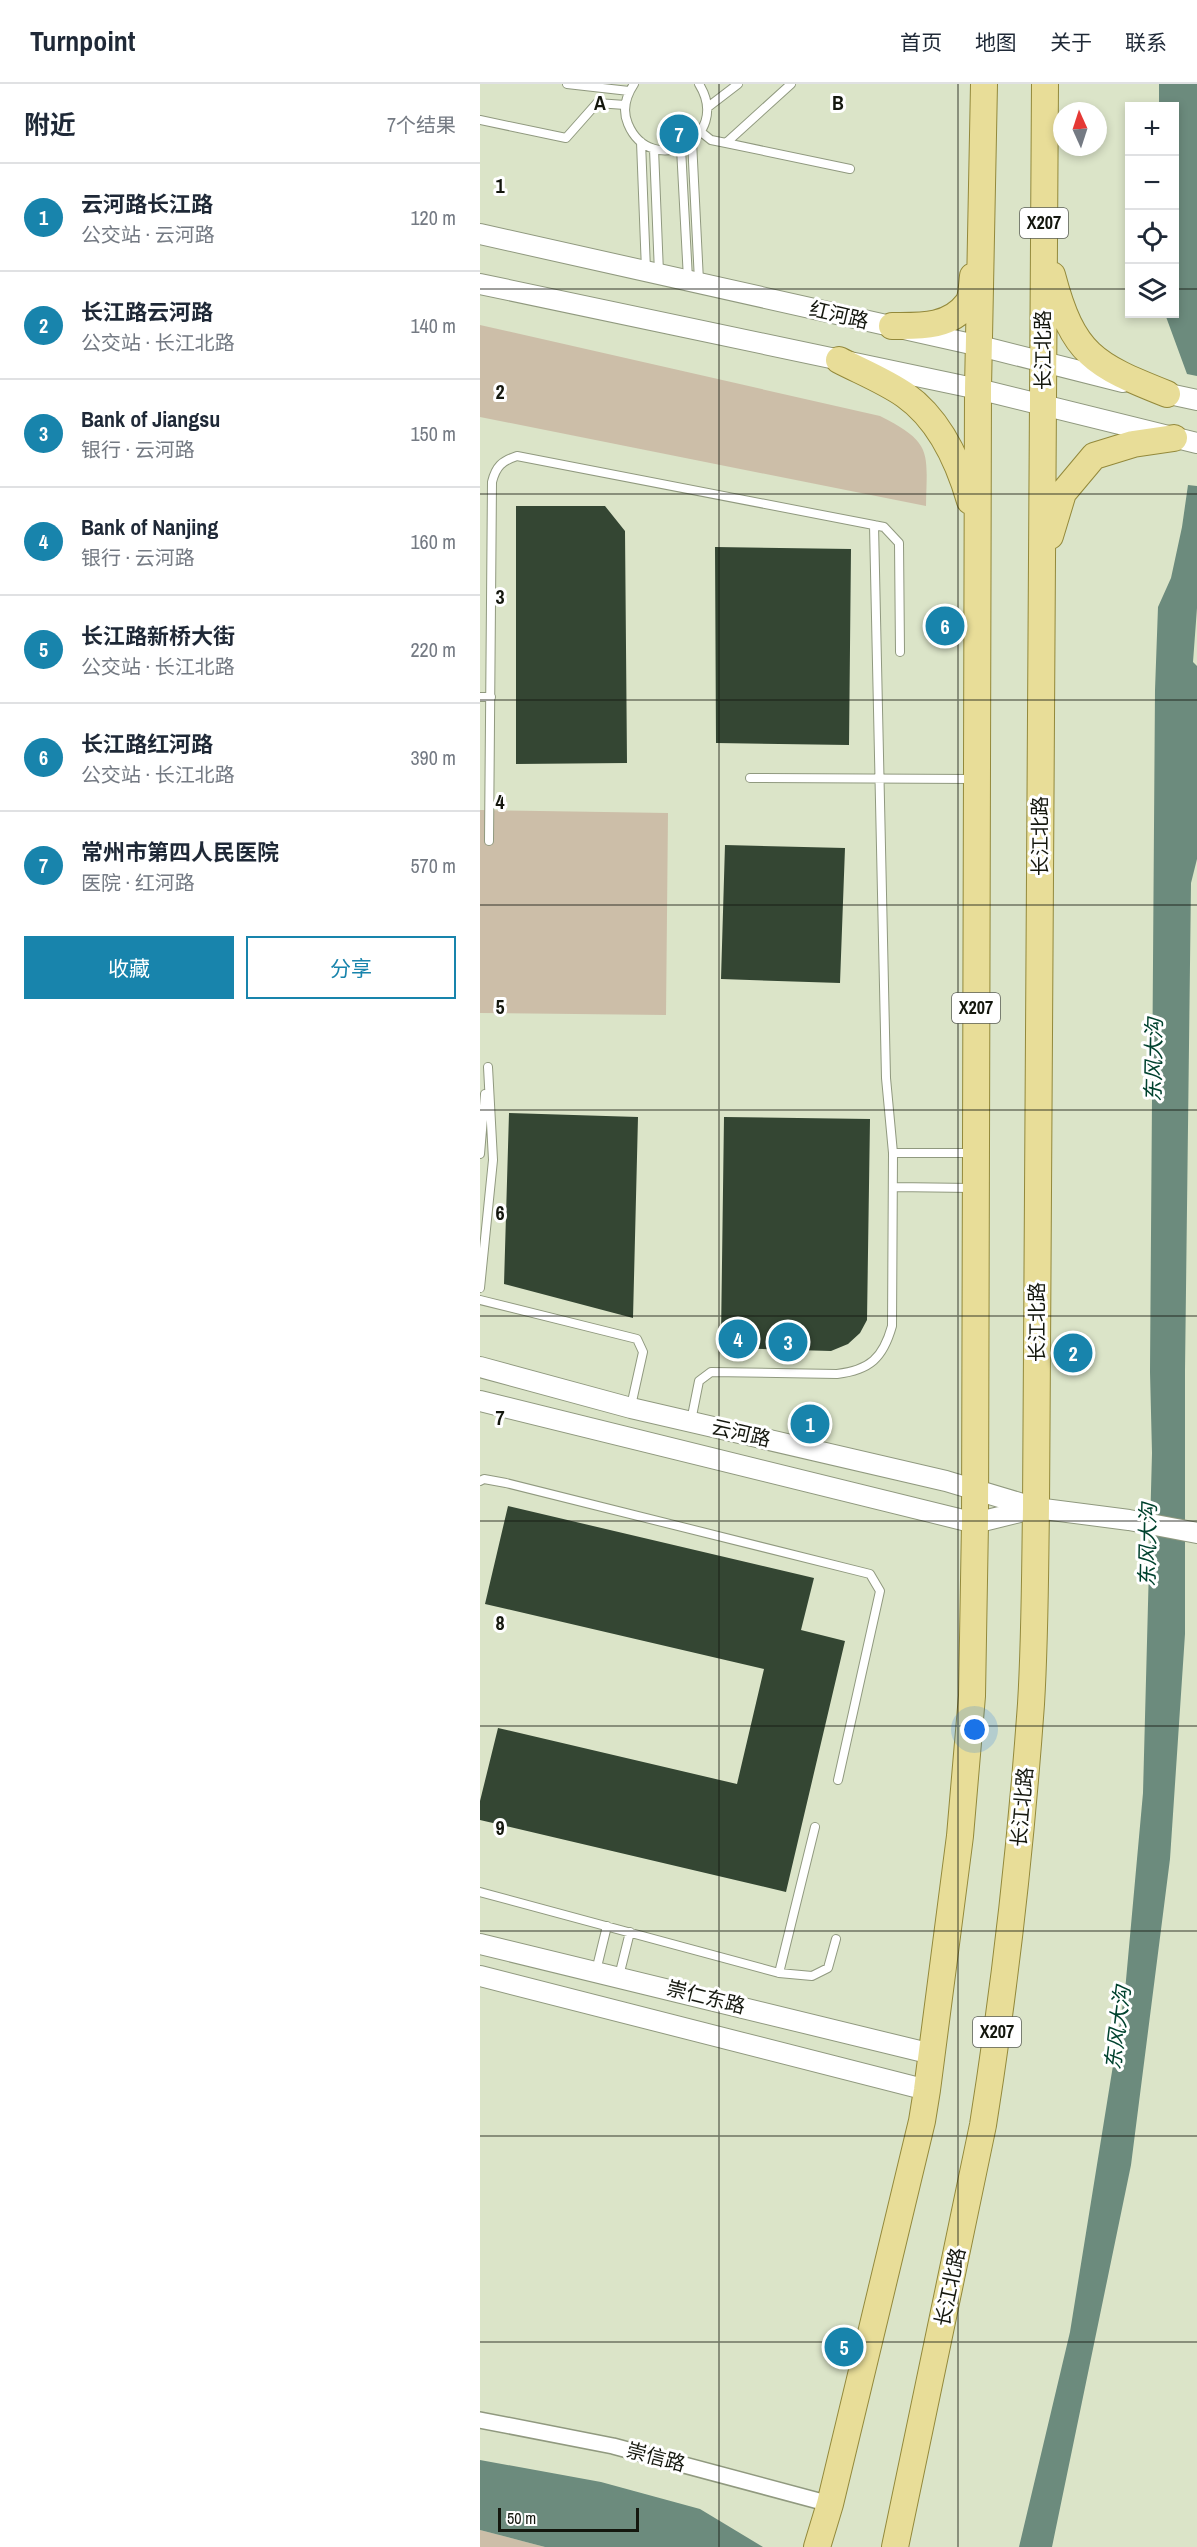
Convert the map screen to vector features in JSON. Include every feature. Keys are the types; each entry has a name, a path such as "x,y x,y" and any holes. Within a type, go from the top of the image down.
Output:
{"main road":[{"name":"X207","path":"827,2512 922,2121 960,1836 972,1696 975,1523 978,389 984,84"},
{"name":"长江北路","path":"895,2547 983,2125 993,2063 1019,1841 1031,1702 1036,1508 1045,84"},
{"path":"892,326 928,326 948,321 969,303 982,229"},
{"path":"1044,242 1061,309 1082,349 1117,374 1167,394"},
{"path":"839,360 906,395 942,434 961,470 978,527"},
{"path":"1042,565 1063,493 1094,456 1133,444 1186,441"},
{"path":"817,2547 827,2512"}],"street":[{"name":"红河路","path":"480,234 980,346 1197,400"},
{"path":"480,284 978,389 1186,441"},
{"name":"云河路","path":"480,1367 630,1407 975,1490 1036,1508 1129,1520 1197,1533"},
{"name":"云河路","path":"480,1401 975,1523 1036,1508"},
{"name":"崇仁东路","path":"480,1944 932,2054"},
{"name":"崇仁东路","path":"480,1976 927,2091"},
{"name":"崇信路","path":"480,2420 613,2446 827,2512"}],"lane":[{"path":"567,84 632,88 625,105 626,119 632,132 654,149 668,150 681,148 701,132 708,107 699,84"},
{"path":"708,107 738,84"},
{"path":"726,143 791,84"},
{"path":"480,120 566,138 597,103 625,105"},
{"path":"701,132 711,140 850,170"},
{"path":"692,141 694,282"},
{"path":"642,142 652,273"},
{"path":"681,148 694,282"},
{"path":"652,273 654,149"},
{"path":"489,840 492,482 495,469 503,461 517,456 884,527 899,543 900,652"},
{"path":"691,1422 699,1381 711,1372 837,1374 855,1372 872,1363 886,1348 892,1326 893,1153 886,1078 874,525"},
{"path":"480,697 491,697"},
{"path":"480,719 491,718"},
{"path":"750,778 977,779"},
{"path":"480,1154 484,1067"},
{"path":"480,1288 493,1160 484,1067"},
{"path":"893,1153 976,1153"},
{"path":"892,1187 976,1188"},
{"path":"480,1300 637,1339 643,1352 630,1407"},
{"path":"480,1481 484,1479 517,1485 870,1574 880,1591 838,1780"},
{"path":"779,1973 815,1827"},
{"path":"480,1892 779,1973 812,1976 828,1968 836,1939"},
{"path":"596,1971 607,1926"},
{"path":"619,1976 630,1932"}],"shaded area":[{"path":"480,325 880,416 910,434 923,450 927,473 926,506 480,417"},
{"path":"480,810 668,813 666,1015 480,1013"},
{"path":"480,2530 545,2547 480,2547"}],"water":[{"path":"1159,84 1197,84 1197,376 1187,374 1166,318 1179,318 1179,102 1159,102"},
{"name":"东风大沟","path":"1188,485 1197,486 1197,608 1193,662 1197,666 1197,859 1191,883 1185,1371 1185,1634 1170,1859 1131,2165 1052,2547 1019,2547 1070,2332 1125,1991 1143,1793 1152,1453 1150,1372 1155,690 1158,607 1171,578"},
{"path":"480,2460 601,2482 700,2509 763,2547 545,2547 480,2530"}],"building":[{"path":"516,506 605,506 625,531 627,763 516,764"},
{"path":"715,547 851,549 849,745 716,743"},
{"path":"725,845 845,848 840,983 721,979"},
{"path":"509,1113 638,1117 633,1318 504,1284"},
{"path":"724,1117 870,1119 867,1320 860,1333 848,1344 831,1351 729,1348 721,1337"},
{"path":"508,1506 814,1578 801,1630 845,1641 786,1892 480,1820 480,1801 498,1728 737,1784 764,1669 485,1604"}],"place":[{"name":"常州市第四人民医院","path":"679,134"},
{"name":"长江路红河路","path":"945,626"},
{"name":"Bank of Nanjing","path":"738,1339"},
{"name":"Bank of Jiangsu","path":"788,1342"},
{"name":"长江路云河路","path":"1073,1353"},
{"name":"云河路长江路","path":"810,1424"},
{"name":"长江路新桥大街","path":"844,2347"}]}
